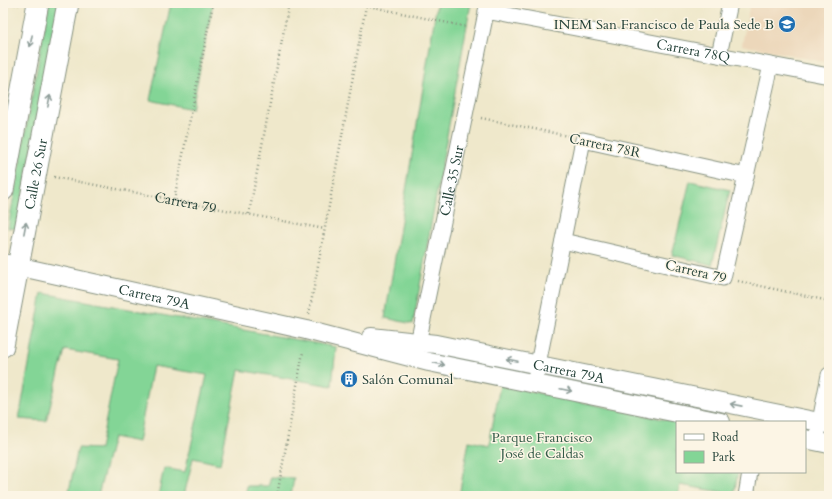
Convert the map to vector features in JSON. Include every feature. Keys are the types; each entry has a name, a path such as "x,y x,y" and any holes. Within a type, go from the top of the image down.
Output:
{"main road":[{"name":"Calle 26 Sur","path":"3,190 38,3"},
{"name":"Calle 26 Sur","path":"3,346 10,265 68,3"}],"street":[{"path":"720,55 730,3"},
{"name":"Carrera 78Q","path":"487,7 829,76"},
{"name":"Calle 35 Sur","path":"416,350 487,7"},
{"path":"723,278 770,65"},
{"path":"534,384 583,140"},
{"name":"Carrera 78R","path":"583,140 746,176"},
{"name":"Carrera 79","path":"563,241 723,278"},
{"name":"Carrera 79A","path":"10,265 306,330 416,350 534,384 716,421"},
{"name":"Carrera 79A","path":"416,350 436,344 538,365 762,416 824,423"},
{"path":"817,442 824,423 829,375"},
{"path":"746,496 750,473"}],"path":[{"path":"174,200 213,3"},
{"path":"249,214 289,3"},
{"path":"354,3 482,30"},
{"path":"306,330 366,6"},
{"name":"Carrera 78R","path":"465,115 583,140"},
{"name":"Carrera 79","path":"51,176 325,229"},
{"name":"Carrera 79","path":"723,278 829,301"},
{"path":"277,496 302,352"}],"shaded area":[{"name":"INEM San Francisco de Paula Sede B","path":"750,3 829,3 829,63 742,45"}],"green space":[{"path":"49,3 59,3 17,229 8,228"},
{"path":"171,3 213,3 192,109 150,100"},
{"path":"437,3 471,3 413,324 385,318"},
{"path":"690,181 730,190 712,265 672,255"},
{"path":"42,293 336,347 332,386 239,370 220,464 193,458 184,496 158,496 164,468 185,472 207,375 153,366 138,442 113,437 98,496 68,496 78,448 100,449 118,359 65,350 46,421 19,419"},
{"name":"Parque Francisco José de Caldas","path":"500,385 676,422 676,473 738,473 734,494 680,485 678,496 459,496 469,441 489,445"},
{"path":"271,477 294,478 291,496 245,496 247,486 268,486"}],"place":[{"name":"INEM San Francisco de Paula Sede B","path":"787,24"},
{"name":"Salón Comunal","path":"349,379"}]}
